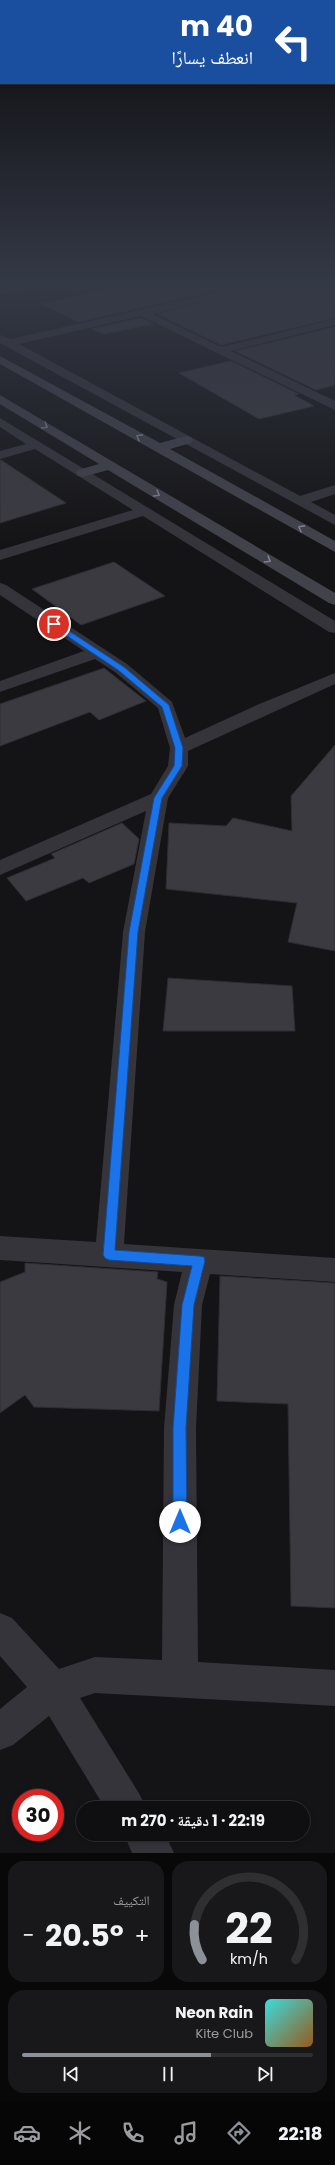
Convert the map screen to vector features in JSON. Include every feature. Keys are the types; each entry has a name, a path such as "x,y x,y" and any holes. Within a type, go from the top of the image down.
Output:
{"main road":[{"path":"22,371 335,547"},
{"path":"0,399 335,600"},
{"path":"159,448 186,440"},
{"path":"83,473 109,465"}],"street":[{"path":"62,371 335,521"},
{"path":"265,371 335,406"},
{"path":"316,396 335,391"},
{"path":"0,422 335,628"},
{"path":"0,455 36,445"},
{"path":"299,501 335,489"},
{"path":"0,555 145,511"},
{"path":"0,588 98,652 166,706 179,748 178,766 158,798 134,932 109,1255"},
{"path":"0,687 98,652"},
{"path":"179,748 335,678"},
{"path":"0,868 158,798"},
{"path":"0,1248 335,1270"},
{"path":"180,1679 180,1428 188,1305 199,1261"},
{"path":"0,1630 53,1689 123,1801"},
{"path":"0,1732 53,1689 95,1675 335,1688"},
{"path":"147,1841 154,1853"}],"building":[{"path":"186,371 253,371 299,394 294,395 314,406 259,419 179,373"},
{"path":"278,371 335,371 335,385 316,390"},
{"path":"1,460 66,503 0,523"},
{"path":"114,562 165,596 81,625 32,589"},
{"path":"104,668 146,701 99,720 90,712 0,746 0,704"},
{"path":"335,745 335,951 288,942 297,903 166,889 169,823 226,826 233,818 292,831 291,796"},
{"path":"122,823 139,839 134,864 89,883 83,878 26,901 7,878 55,858 51,854"},
{"path":"168,978 292,986 295,1031 163,1031"},
{"path":"25,1263 158,1272 157,1279 167,1282 159,1411 34,1407 25,1395 0,1413 0,1282 25,1272"},
{"path":"220,1276 335,1283 335,1608 291,1606 288,1404 217,1401"}],"route":[{"path":"54,624 121,668 166,706 179,748 178,766 158,798 134,932 109,1255 199,1261 188,1305 180,1428 180,1522"}]}
